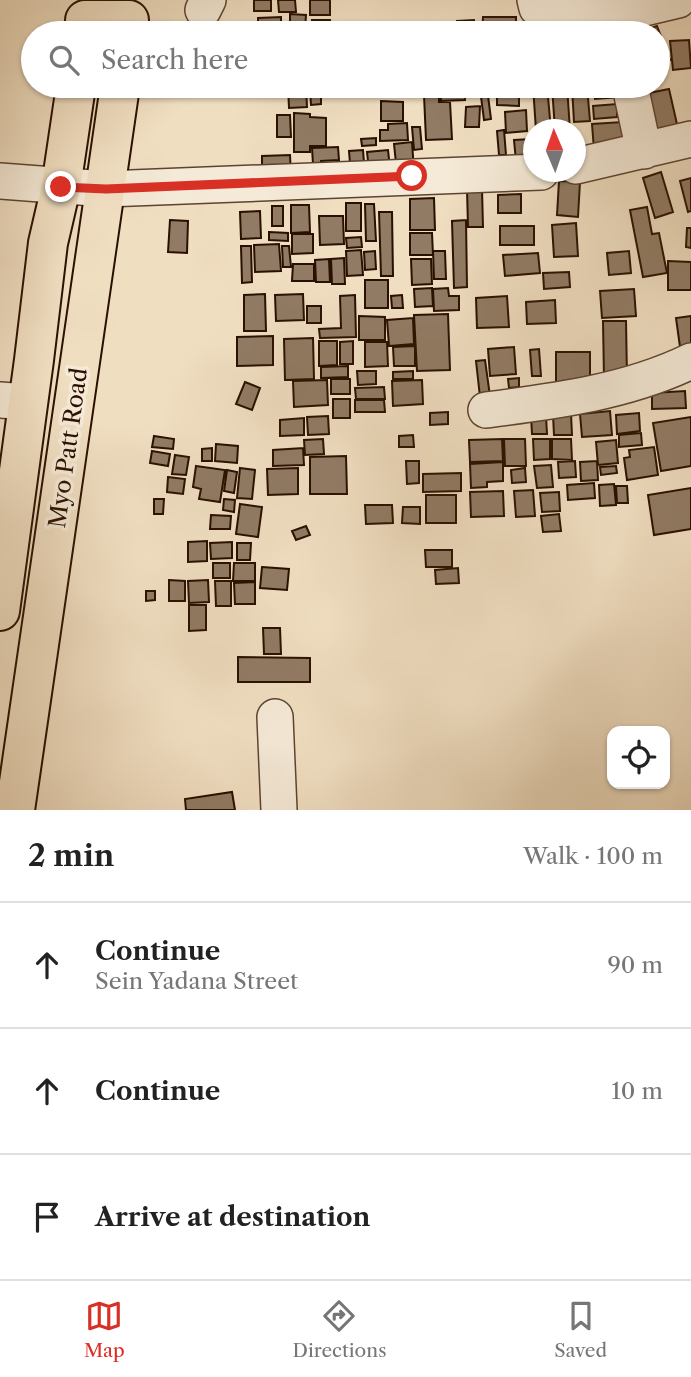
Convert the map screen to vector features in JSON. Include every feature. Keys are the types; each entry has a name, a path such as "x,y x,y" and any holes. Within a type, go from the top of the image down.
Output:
{"main road":[{"path":"86,18 129,18"},
{"name":"Myo Patt Road","path":"0,611 14,401 61,187 74,98"},
{"name":"Myo Patt Road","path":"15,810 118,98"}],"street":[{"path":"535,0 537,8 544,13 617,16 678,0"},
{"path":"633,98 644,151"},
{"path":"586,164 691,139"},
{"path":"0,181 106,189 523,173"},
{"path":"486,410 560,401 641,381 691,361"},
{"path":"275,717 279,810"}],"building":[{"path":"254,0 271,0 271,11 254,11"},
{"path":"278,0 295,0 296,12 279,12"},
{"path":"310,0 330,0 330,15 310,15"},
{"path":"290,14 306,15 306,21 290,21"},
{"path":"281,17 281,21 258,21 258,18"},
{"path":"483,17 516,17 516,21 483,21"},
{"path":"689,40 691,68 673,70 670,41"},
{"path":"670,93 679,133 655,138 645,98 670,98"},
{"path":"289,98 307,98 307,107 289,108"},
{"path":"311,98 321,98 321,104 311,105"},
{"path":"424,98 439,98 439,102 450,102 452,139 426,140"},
{"path":"441,98 465,98 465,100 441,101"},
{"path":"481,98 488,98 491,119 484,120"},
{"path":"497,98 519,98 519,106 497,105"},
{"path":"534,98 548,98 550,119 535,119"},
{"path":"553,98 568,98 569,119 554,119"},
{"path":"573,98 588,98 590,121 574,119"},
{"path":"381,101 403,102 403,121 381,121"},
{"path":"617,104 617,117 594,119 593,106"},
{"path":"480,106 479,127 465,127 466,107"},
{"path":"526,110 523,131 506,133 505,112"},
{"path":"294,113 326,118 326,146 310,146 310,152 294,152"},
{"path":"277,115 290,115 291,137 277,137"},
{"path":"623,122 625,148 594,150 592,124"},
{"path":"407,123 408,140 380,141 380,130 388,130 388,124"},
{"path":"412,127 420,127 422,149 414,150"},
{"path":"504,130 506,155 499,155 497,131"},
{"path":"376,138 376,145 362,146 361,139"},
{"path":"523,139 523,161 516,161 514,140"},
{"path":"412,142 414,171 397,173 394,144"},
{"path":"338,147 339,160 313,164 312,148"},
{"path":"363,150 365,175 351,176 349,151"},
{"path":"388,150 390,168 369,170 367,152"},
{"path":"290,155 291,175 262,176 262,156"},
{"path":"661,172 673,212 655,218 643,178"},
{"path":"691,178 691,211 688,212 680,181"},
{"path":"559,182 580,182 578,217 557,215"},
{"path":"467,189 482,189 483,227 468,227"},
{"path":"521,194 521,213 498,213 498,195"},
{"path":"434,198 435,230 410,230 410,199"},
{"path":"346,203 361,203 361,231 346,231"},
{"path":"365,204 374,204 376,241 366,241"},
{"path":"291,205 309,205 310,232 291,233"},
{"path":"272,206 283,206 283,226 272,226"},
{"path":"647,207 652,234 659,233 667,273 643,277 630,210"},
{"path":"260,211 261,238 241,239 240,212"},
{"path":"379,212 392,212 393,276 381,276"},
{"path":"319,216 343,216 344,244 320,245"},
{"path":"170,220 188,221 187,253 168,252"},
{"path":"466,220 467,287 454,288 452,221"},
{"path":"576,223 578,256 554,257 552,225"},
{"path":"500,226 534,226 534,245 500,245"},
{"path":"687,228 691,228 691,248 686,247"},
{"path":"269,232 288,233 288,241 269,240"},
{"path":"410,233 432,233 433,255 410,255"},
{"path":"292,234 313,234 313,253 292,254"},
{"path":"361,237 362,247 347,248 346,238"},
{"path":"279,244 281,271 255,272 254,245"},
{"path":"241,246 251,246 252,282 242,283"},
{"path":"282,246 289,246 291,267 283,267"},
{"path":"361,250 363,275 347,276 346,251"},
{"path":"375,251 376,269 365,270 364,252"},
{"path":"433,251 445,251 446,279 434,279"},
{"path":"629,251 631,273 609,275 607,253"},
{"path":"538,253 540,273 505,276 503,255"},
{"path":"344,258 345,284 332,284 331,259"},
{"path":"329,259 330,282 316,282 315,260"},
{"path":"411,259 431,259 432,284 412,285"},
{"path":"668,261 691,262 691,290 668,290"},
{"path":"293,264 314,264 314,281 292,281"},
{"path":"569,272 570,287 544,289 543,273"},
{"path":"365,280 388,280 388,308 365,308"},
{"path":"432,288 433,306 415,307 414,289"},
{"path":"448,288 449,296 459,296 459,310 434,311 433,289"},
{"path":"634,289 636,316 602,318 600,291"},
{"path":"265,294 266,331 244,331 244,295"},
{"path":"303,294 304,320 276,321 275,295"},
{"path":"355,295 356,337 320,338 319,329 341,328 340,296"},
{"path":"402,295 403,308 392,308 391,296"},
{"path":"507,296 509,327 477,328 476,298"},
{"path":"555,300 556,323 527,324 526,302"},
{"path":"307,306 321,306 321,323 307,323"},
{"path":"448,314 450,370 417,371 414,315"},
{"path":"359,316 385,317 385,340 359,340"},
{"path":"691,316 691,346 680,347 676,318"},
{"path":"413,318 414,344 389,346 387,320"},
{"path":"603,321 626,321 627,378 604,378"},
{"path":"273,336 273,365 237,366 237,337"},
{"path":"313,338 314,379 285,380 284,339"},
{"path":"319,341 337,341 337,365 319,366"},
{"path":"353,341 353,364 340,364 340,342"},
{"path":"365,342 387,342 388,366 365,367"},
{"path":"415,346 415,366 394,366 393,347"},
{"path":"514,347 516,374 490,376 488,349"},
{"path":"539,349 541,376 532,376 530,350"},
{"path":"556,352 590,352 590,383 556,384"},
{"path":"485,360 490,396 480,397 476,361"},
{"path":"348,366 348,377 321,378 321,367"},
{"path":"357,371 376,371 376,384 358,385"},
{"path":"413,371 413,379 393,379 393,372"},
{"path":"519,378 519,387 509,388 508,379"},
{"path":"331,379 350,379 350,394 331,394"},
{"path":"327,380 328,405 294,407 293,381"},
{"path":"422,380 423,404 393,406 392,381"},
{"path":"245,382 260,388 252,410 236,404"},
{"path":"384,387 385,399 356,399 355,388"},
{"path":"685,391 686,408 652,409 652,393"},
{"path":"333,399 350,399 350,418 333,418"},
{"path":"355,400 384,400 385,412 355,412"},
{"path":"610,411 612,435 582,437 580,414"},
{"path":"448,412 448,424 430,425 430,413"},
{"path":"639,413 640,431 617,434 616,415"},
{"path":"571,414 572,435 554,435 553,415"},
{"path":"328,416 329,434 308,435 307,417"},
{"path":"531,416 546,416 547,434 532,434"},
{"path":"691,417 691,466 661,471 653,423"},
{"path":"304,418 304,435 280,436 280,420"},
{"path":"641,433 642,445 619,447 619,435"},
{"path":"413,435 414,447 399,447 399,436"},
{"path":"154,436 174,439 173,449 152,447"},
{"path":"323,439 324,454 305,455 304,440"},
{"path":"502,439 503,461 470,462 469,440"},
{"path":"504,439 525,439 526,466 505,466"},
{"path":"533,439 550,439 550,459 534,460"},
{"path":"552,439 571,439 572,460 552,459"},
{"path":"616,440 618,463 598,465 596,442"},
{"path":"216,444 238,446 237,463 215,461"},
{"path":"654,447 658,475 627,480 624,458 630,457 629,450"},
{"path":"212,448 212,461 202,461 202,449"},
{"path":"303,448 304,465 273,466 273,450"},
{"path":"152,451 170,454 168,466 150,463"},
{"path":"175,455 189,457 186,475 172,474"},
{"path":"346,456 347,494 310,494 310,457"},
{"path":"406,461 419,461 419,483 407,484"},
{"path":"575,461 576,477 559,478 558,462"},
{"path":"597,461 598,480 581,481 580,462"},
{"path":"503,462 503,481 487,482 487,487 471,488 470,464"},
{"path":"551,465 553,487 537,488 534,466"},
{"path":"196,466 225,470 220,502 199,499 201,489 193,487"},
{"path":"616,466 617,473 601,475 600,467"},
{"path":"240,468 255,470 252,499 237,498"},
{"path":"298,468 298,494 268,495 267,469"},
{"path":"525,468 526,482 512,483 511,470"},
{"path":"227,470 237,472 234,493 224,491"},
{"path":"461,473 461,491 423,492 423,474"},
{"path":"168,477 185,479 183,494 167,492"},
{"path":"594,483 595,498 568,500 567,485"},
{"path":"614,484 616,505 600,506 599,485"},
{"path":"616,486 627,486 628,503 617,503"},
{"path":"691,488 691,529 654,535 648,495"},
{"path":"533,490 535,516 516,517 514,491"},
{"path":"503,491 504,516 471,517 470,492"},
{"path":"559,492 560,511 542,512 540,493"},
{"path":"426,495 456,495 456,523 426,523"},
{"path":"154,499 164,499 163,514 154,514"},
{"path":"224,499 235,500 234,512 223,510"},
{"path":"240,504 262,507 258,537 236,534"},
{"path":"365,505 392,505 393,523 366,524"},
{"path":"403,507 420,507 420,524 402,523"},
{"path":"559,514 561,531 543,532 541,516"},
{"path":"211,515 231,516 230,529 210,529"},
{"path":"306,526 310,535 296,540 292,531"},
{"path":"207,541 207,561 188,562 188,542"},
{"path":"232,542 232,558 211,559 210,543"},
{"path":"237,543 251,543 250,560 237,560"},
{"path":"425,550 452,550 452,567 426,567"},
{"path":"213,563 230,563 230,578 213,578"},
{"path":"234,563 255,563 255,581 233,581"},
{"path":"262,567 289,569 287,590 260,588"},
{"path":"458,568 459,583 436,584 435,570"},
{"path":"169,580 185,581 185,601 169,601"},
{"path":"208,580 209,602 189,603 188,581"},
{"path":"215,581 231,581 231,606 216,606"},
{"path":"255,582 255,604 235,604 234,583"},
{"path":"146,591 155,591 155,600 146,601"},
{"path":"189,605 206,605 206,630 189,631"},
{"path":"263,628 280,628 281,654 264,654"},
{"path":"238,657 310,658 310,682 238,682"},
{"path":"232,792 235,810 186,810 185,799"}],"route":[{"path":"61,187 106,189 412,176"}]}
